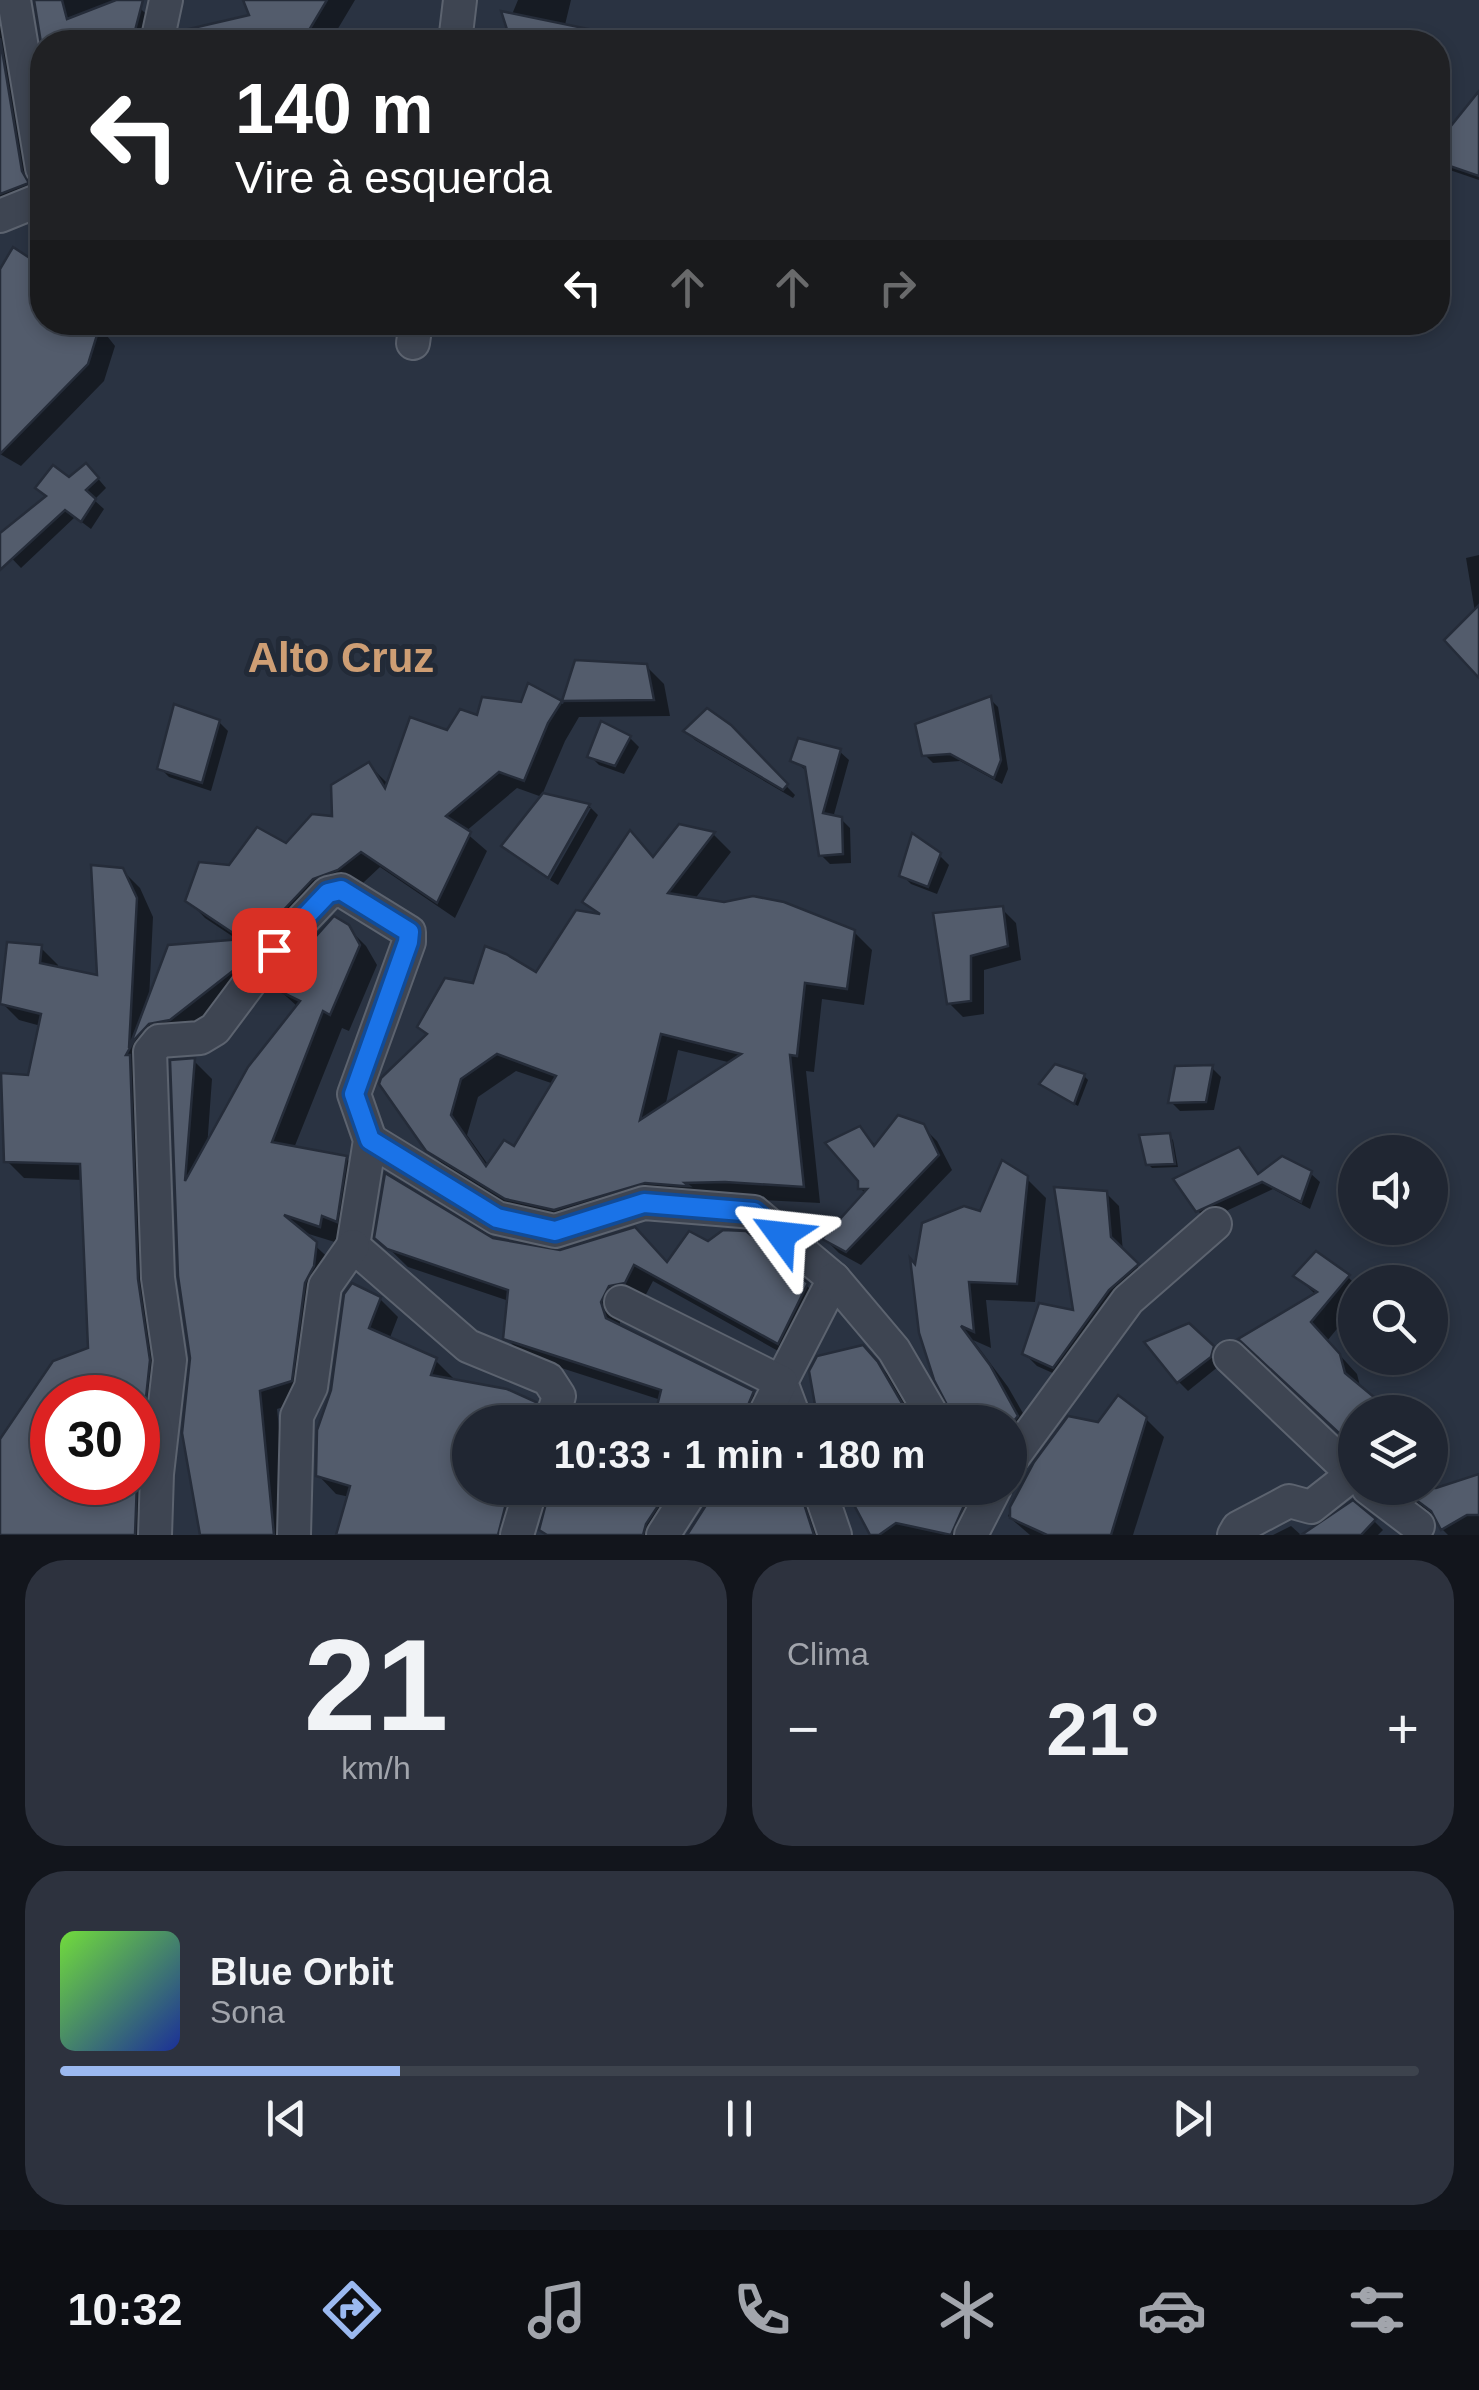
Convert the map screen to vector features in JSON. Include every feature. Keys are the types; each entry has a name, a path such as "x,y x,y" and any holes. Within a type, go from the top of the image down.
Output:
{"street":[{"path":"14,0 30,96"},
{"path":"160,30 166,0"},
{"path":"456,30 460,0"},
{"path":"2,219 30,206"},
{"path":"154,1535 170,1360 158,1278 150,1052 159,1041 200,1038 214,1029 274,950 328,893 341,890 409,932 354,1094 370,1140 353,1246 325,1286 311,1388 298,1416 294,1535"},
{"path":"370,1140 497,1218 555,1231 644,1203 754,1212 834,1280 894,1350 926,1405"},
{"path":"1027,1438 1128,1300 1215,1224"},
{"path":"353,1246 468,1346 548,1379 558,1396 555,1405"},
{"path":"770,1405 834,1280"},
{"path":"621,1302 781,1382 790,1405"},
{"path":"1230,1357 1338,1459"},
{"path":"1234,1535 1238,1528 1289,1501 1312,1507 1338,1492"},
{"path":"518,1535 527,1505"},
{"path":"663,1535 682,1505"},
{"path":"825,1505 835,1535"},
{"path":"971,1535 986,1505"},
{"path":"1392,1505 1418,1526"}],"building":[{"path":"34,0 62,0 67,19 116,0 143,0 135,30 39,30"},
{"path":"243,0 327,0 309,30 184,30 249,15"},
{"path":"501,11 593,30 507,30"},
{"path":"0,38 22,171 29,183 0,194"},
{"path":"1479,91 1479,176 1450,166 1450,127"},
{"path":"13,247 30,258 30,335 97,335 88,364 0,454 0,269"},
{"path":"86,463 99,478 86,490 96,499 81,522 65,510 0,570 0,533 46,496 35,488 53,465 69,477"},
{"path":"1479,605 1479,678 1444,640"},
{"path":"575,660 647,664 654,700 562,701"},
{"path":"528,683 562,701 548,723 524,781 499,772 446,816 471,832 437,903 361,852 338,870 313,879 259,936 234,970 170,1020 149,1024 135,1039 126,1055 130,1055 138,1279 150,1360 148,1375 43,1375 53,1361 88,1348 80,1164 4,1162 1,1073 28,1075 41,1014 0,1004 7,942 42,945 40,963 97,975 91,865 123,868 137,898 129,1048 168,945 242,939 185,901 199,862 229,865 257,827 286,843 312,814 332,816 331,785 369,762 385,788 410,717 447,730 460,709 477,715 482,697 521,702"},
{"path":"991,696 1001,760 994,778 950,754 922,756 915,724"},
{"path":"174,704 220,720 202,783 157,769"},
{"path":"707,708 731,725 788,784 783,790 683,731"},
{"path":"601,721 631,736 615,766 587,757"},
{"path":"798,738 841,749 823,813 842,817 843,854 819,856 805,767 790,761"},
{"path":"543,793 590,804 548,878 501,846"},
{"path":"679,824 715,832 668,893 724,902 753,896 784,902 855,930 847,989 805,983 797,1056 790,1055 804,1187 725,1182 685,1183 689,1186 645,1183 554,1210 505,1199 426,1151 379,1084 381,1078 427,1034 417,1027 445,978 473,983 485,946 536,972 576,910 600,914 582,902 630,830 653,857","holes":["661,1034 741,1054 640,1120","497,1054 556,1076 514,1146 504,1140 486,1166 451,1115 461,1079"]},
{"path":"912,833 941,853 928,887 899,876"},
{"path":"1003,906 1008,946 971,956 971,1001 947,1004 933,913"},
{"path":"334,916 349,925 360,945 330,1015 323,1011 272,1142 347,1156 337,1222 322,1216 320,1227 284,1215 317,1242 314,1266 305,1283 292,1381 260,1391 274,1535 200,1535 182,1433 190,1358 178,1276 170,1060 195,1058 185,1181 248,1067 300,1001 273,988 276,981"},
{"path":"1055,1064 1085,1074 1074,1104 1039,1084"},
{"path":"1213,1065 1206,1102 1168,1103 1175,1066"},
{"path":"898,1115 924,1124 939,1155 846,1252 822,1239 867,1189 858,1189 858,1181 825,1143 860,1126 874,1146"},
{"path":"1170,1133 1175,1164 1146,1165 1139,1135"},
{"path":"1239,1147 1258,1174 1282,1156 1312,1171 1301,1202 1262,1182 1196,1212 1173,1179"},
{"path":"1002,1160 1028,1176 1017,1284 969,1282 974,1332 961,1326 990,1365 1012,1405 947,1405 934,1380 919,1333 910,1258 915,1264 922,1223 964,1206 980,1211"},
{"path":"385,1173 493,1238 560,1250 635,1227 667,1262 689,1231 708,1241 723,1230 746,1231 808,1283 778,1344 634,1265 625,1283 609,1286 601,1302 606,1318 754,1391 748,1405 657,1405 661,1390 503,1339 508,1290 387,1249 374,1238"},
{"path":"1054,1187 1107,1191 1111,1237 1139,1264 1109,1290 1053,1368 1022,1354 1039,1303 1073,1310"},
{"path":"1316,1251 1338,1267 1338,1289 1311,1322 1338,1352 1338,1375 1347,1375 1372,1395 1338,1395 1338,1432 1238,1339 1317,1292 1293,1276"},
{"path":"352,1283 381,1297 369,1328 437,1358 431,1375 507,1389 536,1402 452,1405 452,1505 506,1505 498,1535 336,1535 350,1486 316,1476 317,1430 331,1390 344,1294"},
{"path":"1189,1323 1214,1346 1211,1357 1177,1383 1144,1342"},
{"path":"863,1345 878,1362 903,1405 815,1405 809,1371 817,1356"},
{"path":"30,1395 30,1505 136,1505 135,1535 0,1535 0,1439"},
{"path":"1118,1395 1147,1417 1111,1535 1047,1535 1010,1518 1011,1505 1027,1505 1027,1475 1068,1416 1098,1422"},
{"path":"1479,1474 1479,1515 1467,1515 1441,1530 1431,1511 1423,1505 1448,1505 1448,1484"},
{"path":"546,1505 659,1505 643,1535 547,1535 539,1530"},
{"path":"706,1505 804,1505 814,1535 687,1535"},
{"path":"854,1505 964,1505 951,1535 896,1523 879,1535 870,1535"},
{"path":"1346,1505 1359,1505 1376,1519 1361,1535 1301,1535"}],"district":[{"name":"Alto Cruz","path":"341,657"}],"route":[{"path":"274,950 328,893 341,890 409,932 354,1094 370,1140 497,1218 555,1231 644,1203 754,1212 781,1235"}]}
